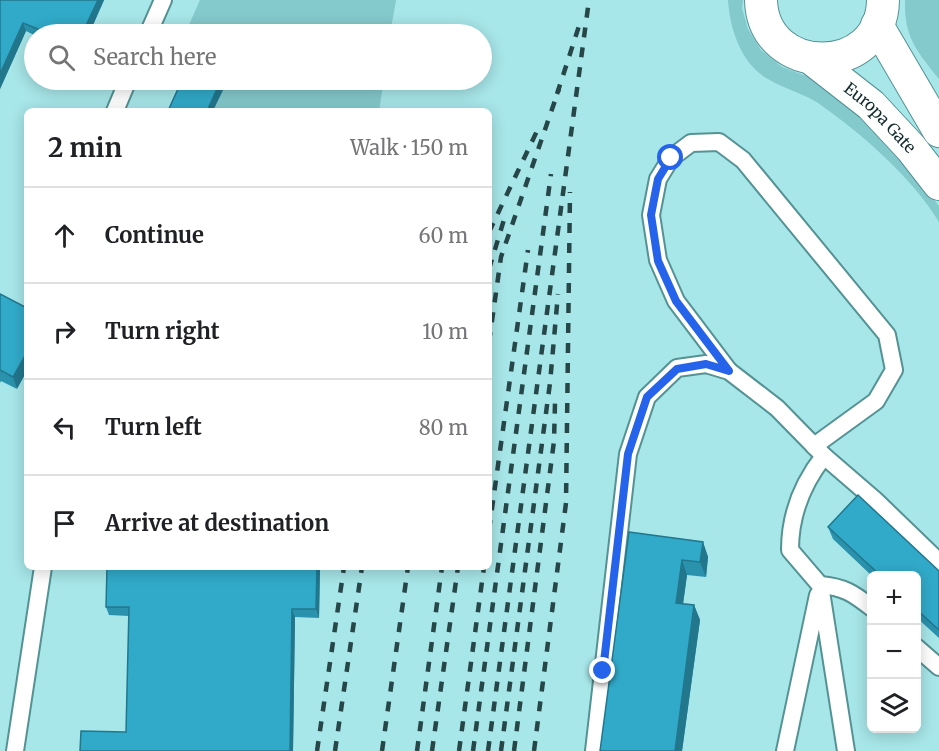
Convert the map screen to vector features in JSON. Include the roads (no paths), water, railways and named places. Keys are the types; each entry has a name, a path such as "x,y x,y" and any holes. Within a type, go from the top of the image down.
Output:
{"street":[{"name":"Europa Gate","path":"761,0 765,23 777,40 793,52 812,59 871,105 911,148 939,184"},
{"name":"Europa Gate","path":"880,13 939,131"},
{"path":"812,59 832,59 852,52 867,41 880,13"}],"lane":[{"path":"152,24 163,0"},
{"path":"116,108 124,90"},
{"path":"846,751 820,585 790,550 790,528 819,451 876,401 894,370 887,335 743,160 719,142 691,143 671,158 658,179 651,215 658,261 676,301 729,371 777,408 819,451 939,562"},
{"path":"594,751 628,454 647,397 677,369 706,364 729,371"},
{"path":"15,751 43,570"},
{"path":"820,585 838,586 856,595 867,604"},
{"path":"785,751 820,585"},
{"path":"921,651 939,667"}],"railway":[{"path":"488,751 589,0"},
{"path":"557,94 579,26"},
{"path":"492,321 501,257 559,89"},
{"path":"492,226 537,131"},
{"path":"473,751 551,174"},
{"path":"534,751 566,503 570,192"},
{"path":"492,259 506,213"},
{"path":"492,508 528,250"},
{"path":"501,751 550,383 558,294"},
{"path":"514,751 554,441 555,403"},
{"path":"317,751 344,570"},
{"path":"335,751 362,570"},
{"path":"382,751 408,570"},
{"path":"417,751 442,570"},
{"path":"432,751 458,570"},
{"path":"459,751 484,570"}]}
